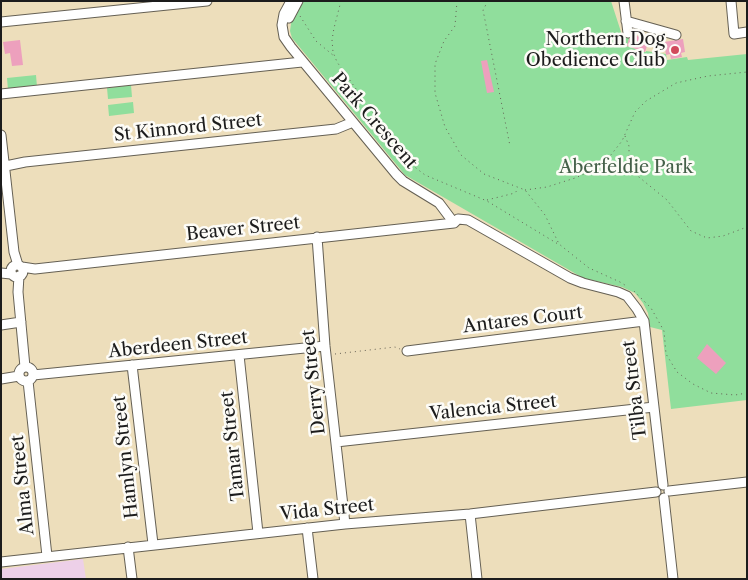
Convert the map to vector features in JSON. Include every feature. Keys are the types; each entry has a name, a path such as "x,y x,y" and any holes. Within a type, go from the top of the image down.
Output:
{"street":[{"path":"4,23 205,1"},
{"path":"624,1 628,32"},
{"path":"731,1 734,34 747,32"},
{"name":"Park Crescent","path":"293,3 284,14 282,25 284,37 288,43 396,174 409,185 439,203 454,223"},
{"path":"626,21 676,35"},
{"path":"1,94 302,62"},
{"name":"St Kinnord Street","path":"3,164 336,129 353,122"},
{"path":"1,135 6,218 14,252 25,367"},
{"name":"Tilba Street","path":"454,223 458,219 468,220 570,278 627,296 644,321 666,491 673,579"},
{"name":"Beaver Street","path":"1,272 454,223"},
{"name":"Derry Street","path":"317,237 326,350 345,524"},
{"name":"Antares Court","path":"407,351 644,321"},
{"path":"1,325 20,322"},
{"name":"Aberdeen Street","path":"31,378 132,365 239,355 326,350"},
{"name":"Tamar Street","path":"239,355 258,533"},
{"name":"Hamlyn Street","path":"132,365 153,544"},
{"path":"19,376 20,370 25,367"},
{"path":"19,376 23,380 31,378 31,369 25,367"},
{"path":"1,379 19,376"},
{"name":"Alma Street","path":"31,378 47,556"},
{"name":"Valencia Street","path":"336,442 654,407"},
{"path":"666,491 747,482"},
{"name":"Vida Street","path":"1,562 345,524 470,514 656,492 658,486 666,491"},
{"path":"470,514 477,579"},
{"path":"307,528 313,579"},
{"path":"128,547 132,579"}],"path":[{"path":"341,1 332,40 337,62 407,161 425,174 487,200 559,244 590,268 620,282 637,293 651,308 664,331 666,354 677,372 692,384 711,393 735,396 747,392"},
{"path":"457,1 455,26 444,41 435,64 435,93 445,127 461,156 484,174 524,190 545,215 559,244"},
{"path":"488,1 483,10 510,146"},
{"path":"293,3 316,41 335,56"},
{"path":"524,190 547,187 602,166 625,136 635,112 646,101 676,83 708,76 747,72"},
{"path":"625,136 629,146 629,163 634,172 667,200 691,231 707,238 722,236 747,227"},
{"path":"487,200 515,193 519,188"},
{"path":"326,350 395,347 407,351"}],"shaded area":[{"path":"83,559 86,579 1,579 1,569"}],"green space":[{"name":"Aberfeldie Park","path":"304,1 611,1 622,35 631,32 627,46 646,52 666,54 667,60 687,57 688,60 747,54 747,400 671,409 662,330 650,327 648,313 635,293 622,287 583,278 405,175 292,38 290,31 292,17"},
{"path":"36,75 37,87 8,90 7,78"},
{"path":"131,85 132,97 108,99 107,88"},
{"path":"133,102 134,113 109,116 108,105"}],"building":[{"path":"634,35 649,40 645,52 627,46 629,39"},
{"name":"Northern Dog Obedience Club","path":"683,39 685,52 681,53 682,57 671,59 670,54 666,55 664,42"},
{"path":"20,40 23,65 12,66 10,53 5,54 3,42"},
{"path":"487,60 494,92 487,93 481,61"},
{"path":"707,344 726,363 716,374 697,358"}],"place":[{"name":"Northern Dog Obedience Club","path":"675,50"}]}
